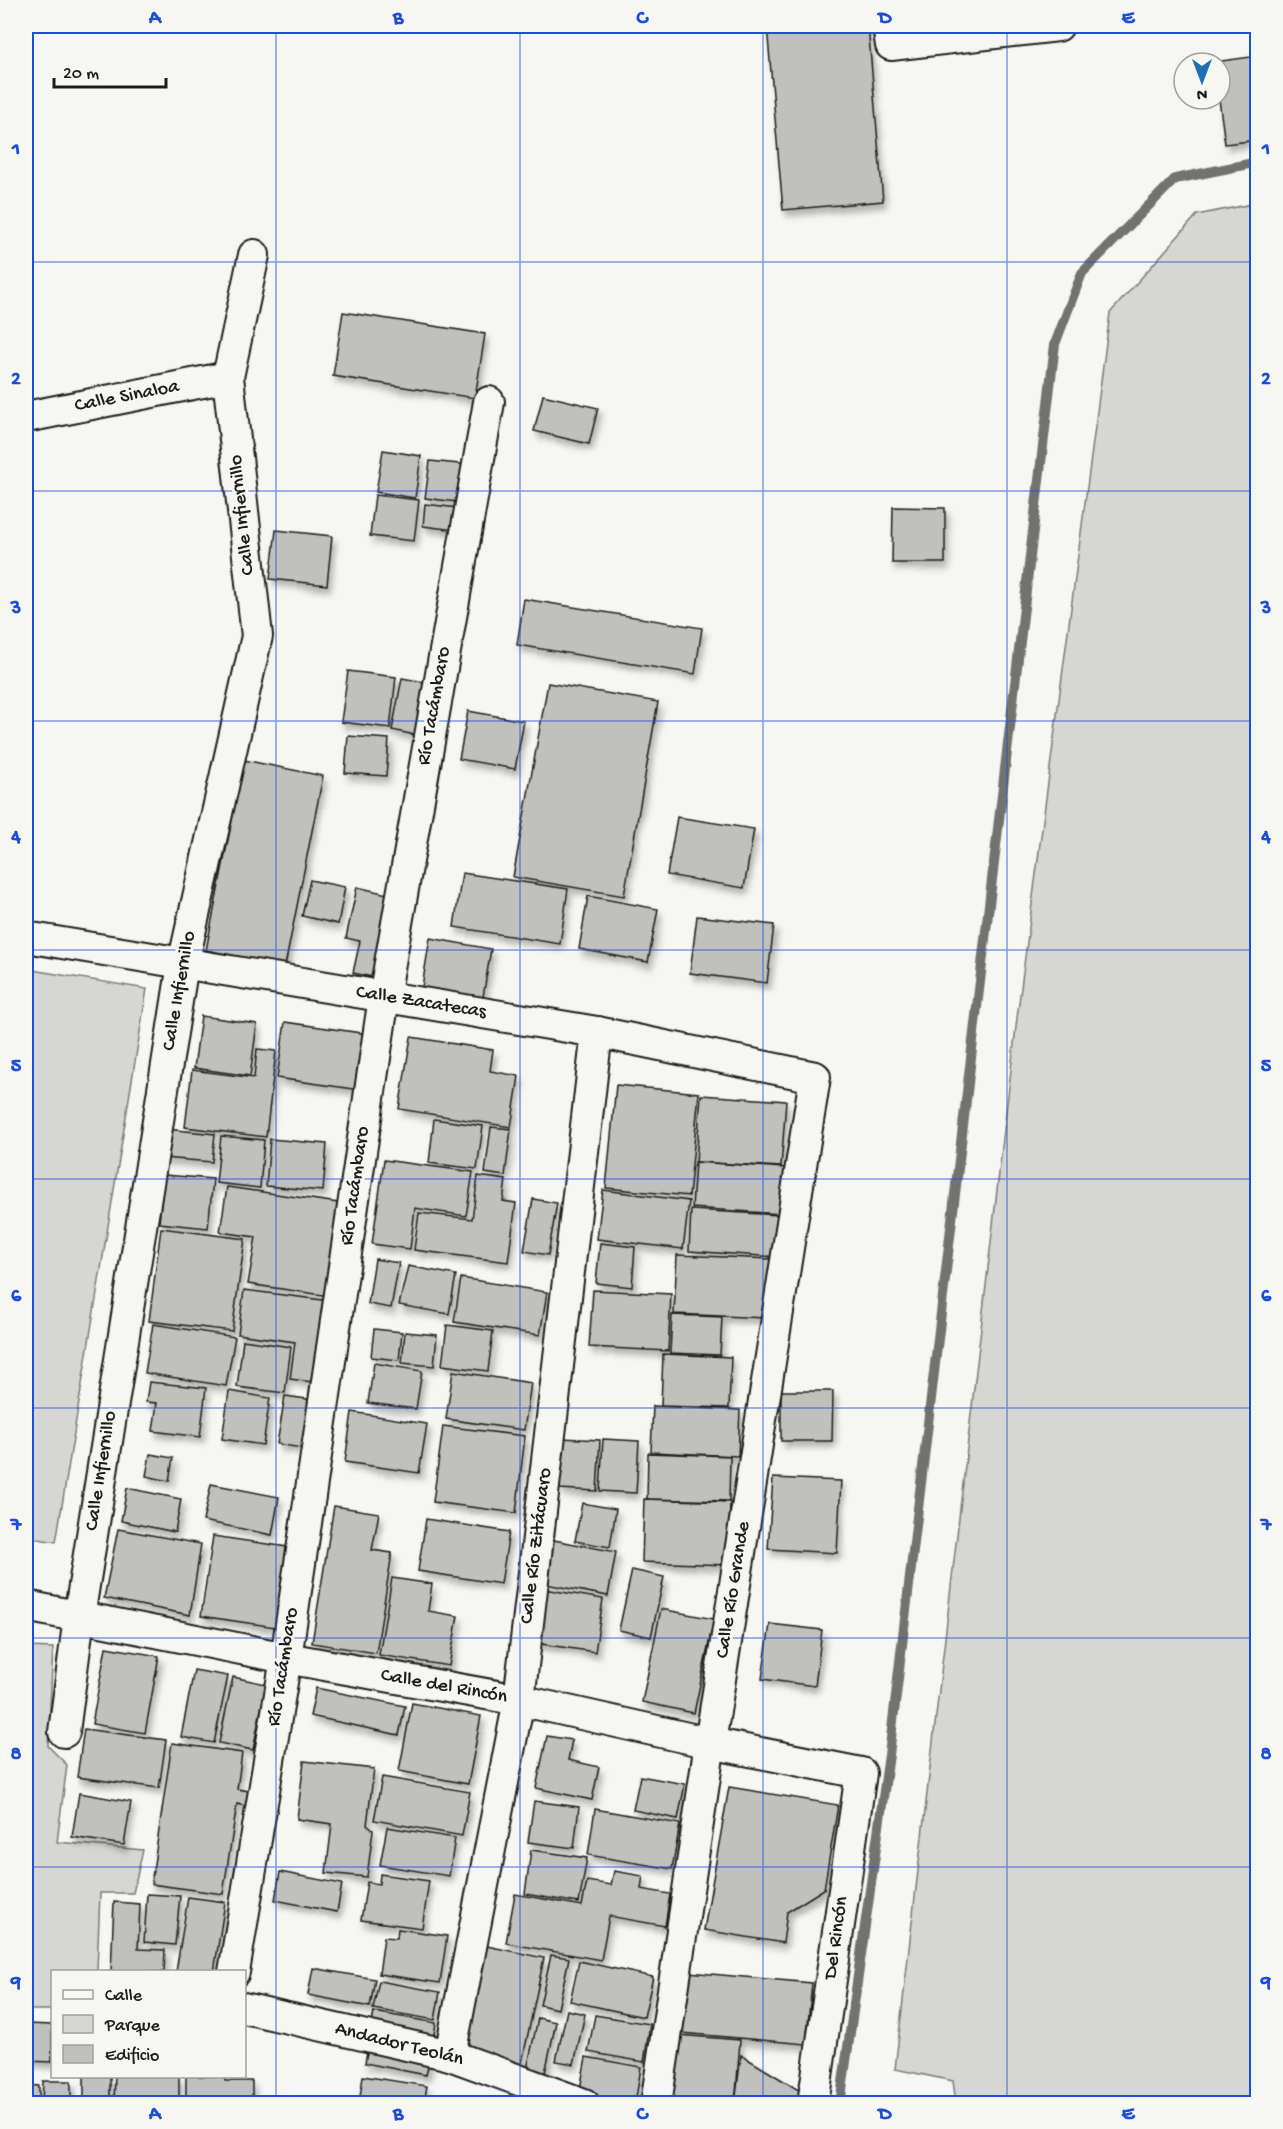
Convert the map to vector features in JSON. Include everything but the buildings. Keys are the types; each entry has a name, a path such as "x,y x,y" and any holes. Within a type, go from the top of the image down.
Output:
{"street":[{"path":"888,26 891,45 1058,26"},
{"name":"Calle Infiernillo","path":"64,1732 79,1617 183,963 257,636 228,377 254,255"},
{"name":"Calle Sinaloa","path":"26,417 228,377"},
{"name":"Río Tacámbaro","path":"234,1970 286,1658 384,997 489,402"},
{"name":"Calle Zacatecas","path":"26,937 597,1032 815,1077"},
{"name":"Calle Río Zitácuaro","path":"450,2055 519,1700 597,1032"},
{"name":"Calle Río Grande","path":"656,2103 815,1077"},
{"name":"Calle del Rincón","path":"26,1606 286,1658 519,1700 710,1743 861,1773"},
{"name":"Del Rincón","path":"813,2103 861,1773"},
{"name":"Andador Teolán","path":"246,2008 450,2055 584,2103"}],"green space":[{"path":"1257,203 1257,2103 956,2103 953,2081 895,2069 1017,1018 1110,313 1197,215"},
{"path":"26,969 147,989 56,1542 26,1537"},
{"path":"26,1647 53,1648 48,1746 67,1765 57,1842 143,1850 133,1893 100,1893 97,1970 51,1970 51,2010 26,2010"}],"waterway":[{"path":"840,2104 889,1755 1055,344 1082,273 1175,179 1258,162"}]}
